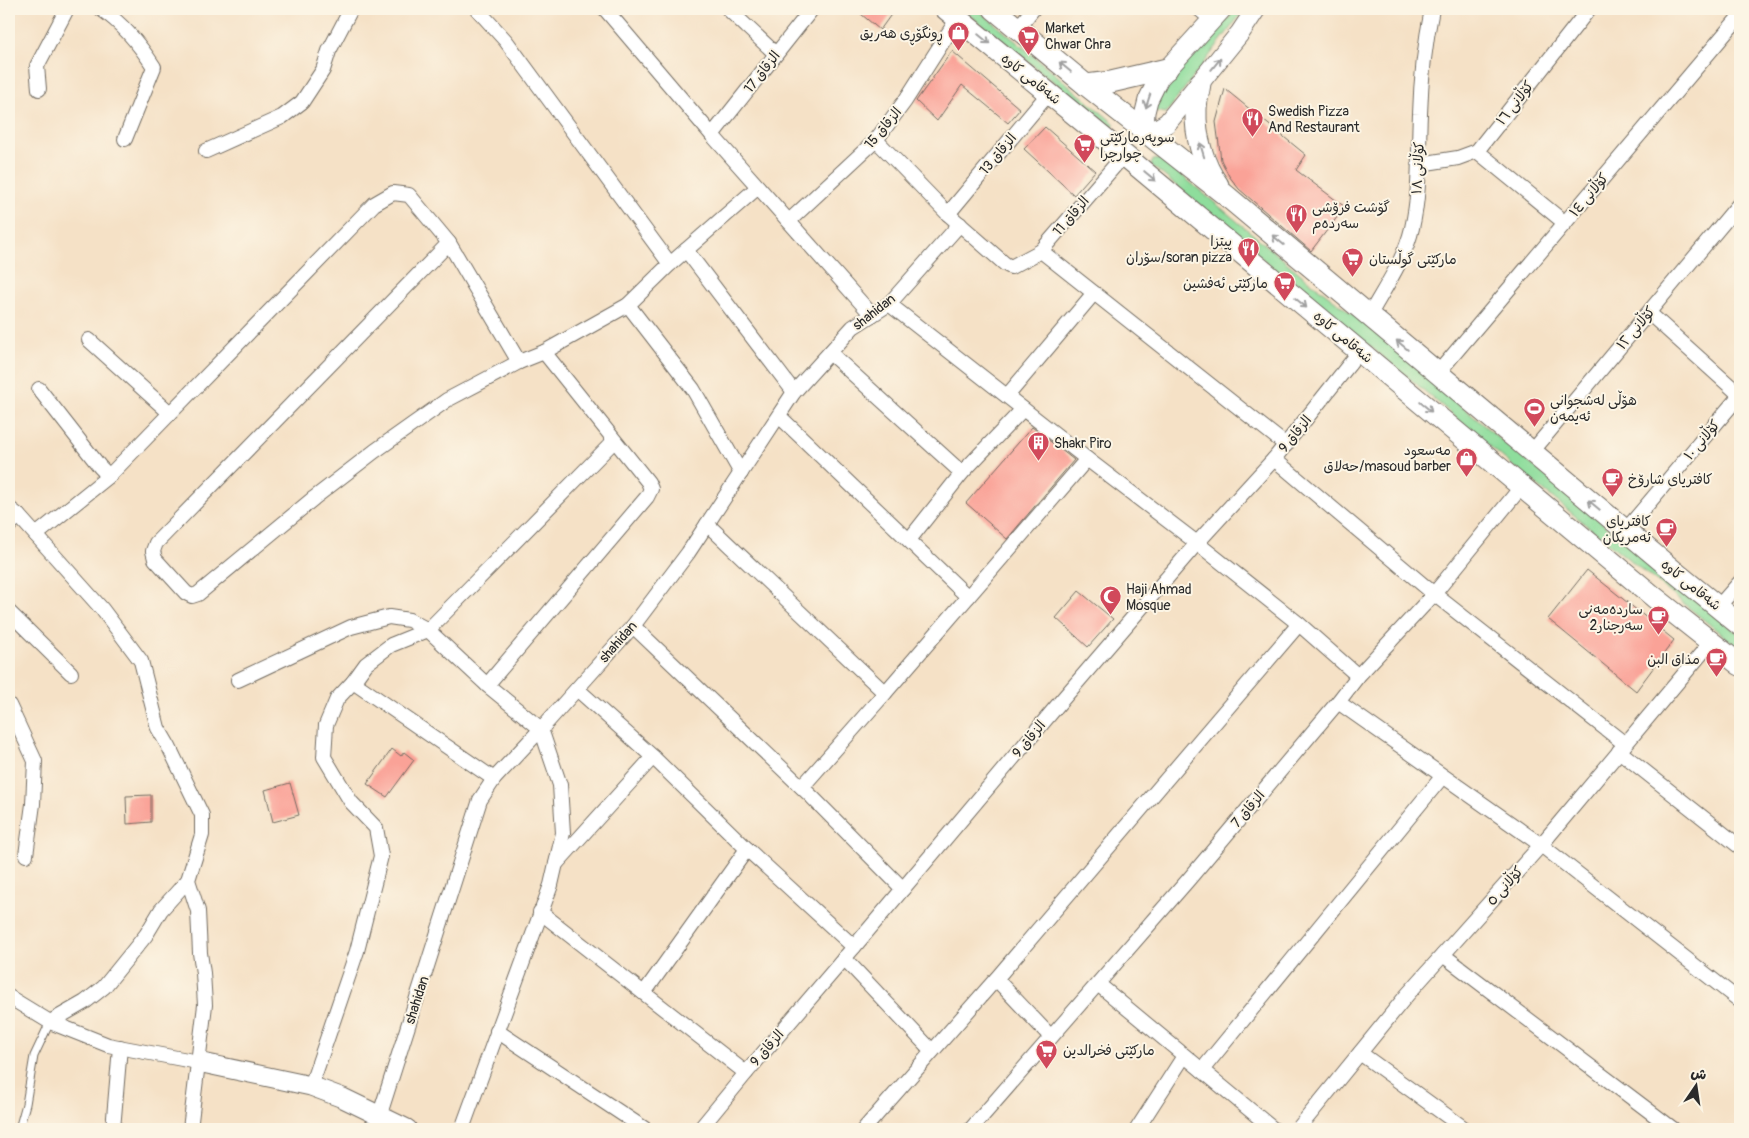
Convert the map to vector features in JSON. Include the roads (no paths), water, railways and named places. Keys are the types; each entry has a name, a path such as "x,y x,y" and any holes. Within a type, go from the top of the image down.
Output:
{"main road":[{"name":"شەقامی کاوە","path":"994,9 1086,85 1223,193 1625,531 1740,624"},
{"path":"1144,130 1157,129 1167,123 1248,24 1256,9"},
{"path":"1124,155 1144,130 1148,100 1159,78 1211,12"},
{"name":"شەقامی کاوە","path":"952,14 1740,665"},
{"path":"1086,85 1130,78 1167,69"},
{"path":"1200,83 1196,110 1198,138 1206,164 1223,193"},
{"path":"198,1062 311,1086 343,1098 407,1129"}],"street":[{"path":"39,89 37,66 67,9"},
{"path":"101,9 111,16 142,48 154,67 125,139"},
{"path":"206,151 282,117 302,102 322,70 329,51 351,9"},
{"path":"477,9 512,49 670,264"},
{"path":"605,9 712,135 872,315"},
{"path":"728,9 776,54"},
{"name":"الزقاق 17","path":"712,135 812,9"},
{"path":"1018,28 1033,9"},
{"name":"کۆڵانی ١٨","path":"1369,316 1400,262 1412,230 1420,164 1420,114 1428,30 1432,9"},
{"name":"کۆڵانی ١٦","path":"1477,151 1589,9"},
{"name":"الزقاق 15","path":"789,221 876,140 905,101 952,14"},
{"name":"کۆڵانی ١٤","path":"1437,374 1740,16"},
{"name":"الزقاق 13","path":"948,214 1049,93"},
{"path":"876,140 960,224"},
{"path":"1420,164 1458,158 1477,151 1565,223"},
{"name":"الزقاق 11","path":"960,224 1005,264 1011,267 1041,251 1124,155"},
{"path":"449,243 156,543 153,551 156,559 186,593 192,596 198,594 314,498 375,451 447,400 519,362 544,352 628,305 670,264 758,187"},
{"path":"36,535 109,476 374,204 393,192 409,195 449,243 519,362"},
{"name":"کۆڵانی ١٢","path":"1532,452 1740,203"},
{"name":"shahidan","path":"379,1117 480,800 494,778 541,729 633,626 688,553 794,392 853,326 889,304 960,224"},
{"path":"686,250 794,392"},
{"path":"1041,251 1286,445"},
{"path":"1007,396 1094,293"},
{"path":"889,304 1197,543 1299,624 1358,676"},
{"path":"628,305 693,389 742,473"},
{"path":"1649,313 1740,395"},
{"path":"88,340 170,413"},
{"name":"الزقاق 9","path":"700,1129 1197,543 1274,460 1360,351"},
{"path":"487,685 652,489 544,352"},
{"path":"830,352 962,474"},
{"path":"39,389 109,476"},
{"name":"کۆڵانی ١٠","path":"1625,531 1740,395"},
{"path":"909,540 962,474 1023,409"},
{"path":"779,416 968,596"},
{"path":"311,1086 358,951 381,856 376,828 351,802 324,757 326,725 336,699 353,682 366,664 391,645 428,630 614,440"},
{"path":"802,787 1087,459"},
{"path":"1274,460 1740,847"},
{"name":"الزقاق 7","path":"971,1129 1098,984 1358,676 1434,594 1522,486"},
{"path":"12,516 36,535 102,609 141,661 158,728 202,815 202,834 188,880 161,910 136,948 104,987 85,1002 50,1022"},
{"path":"707,524 885,693"},
{"path":"1718,607 1740,582"},
{"path":"9,612 71,673"},
{"path":"238,680 351,627 389,617 409,620 428,630 487,685 541,729 560,784 563,834 551,885 462,1129"},
{"path":"864,1129 996,979 1299,624"},
{"path":"633,626 802,787 904,888"},
{"name":"کۆڵانی ٥","path":"1298,1129 1407,995 1542,845 1711,642"},
{"path":"353,682 494,778"},
{"path":"577,688 653,757 747,849 854,947"},
{"path":"1338,702 1442,777 1542,845 1740,1001"},
{"path":"9,705 36,761 33,804 26,855"},
{"path":"556,864 653,757"},
{"path":"1202,1070 1442,777"},
{"path":"644,993 747,849"},
{"path":"188,880 198,911 205,1005 190,1129"},
{"path":"540,912 746,1073"},
{"path":"1443,955 1673,1129"},
{"path":"844,958 932,1051"},
{"path":"996,979 1051,1037"},
{"path":"1098,984 1273,1129"},
{"path":"9,997 50,1022 108,1045 198,1062"},
{"path":"497,1031 644,1129"},
{"path":"113,1129 120,1047"},
{"path":"1360,1053 1465,1129"},
{"path":"1137,1129 1184,1056"}],"lane":[{"path":"19,1129 26,1104 34,1056 50,1022"}],"place":[{"name":"ڕونگۆڕی هەریق","path":"959,52"},
{"name":"Market Chwar Chra","path":"1029,55"},
{"name":"Swedish Pizza And Restaurant","path":"1252,138"},
{"name":"سوپەرمارکێتی چوارچرا","path":"1084,164"},
{"name":"گۆشت فرۆشی سەردەم","path":"1296,234"},
{"name":"پیتزا سۆران/soran pizza","path":"1248,268"},
{"name":"مارکێتی گوڵستان","path":"1353,278"},
{"name":"مارکێتی ئەفشین","path":"1284,302"},
{"name":"هۆڵی لەشجوانی ئەیمەن","path":"1534,427"},
{"name":"Shakr Piro","path":"1038,462"},
{"name":"مەسعود حەلاق/masoud barber","path":"1467,477"},
{"name":"کافتریای شارۆخ","path":"1612,498"},
{"name":"کافتریای ئەمریکان","path":"1667,548"},
{"name":"Haji Ahmad Mosque","path":"1110,616"},
{"name":"ساردەمەنی سەرجنار2","path":"1659,636"},
{"name":"مذاق البن","path":"1716,678"},
{"name":"مارکێتی فخرالدین","path":"1047,1069"}]}
